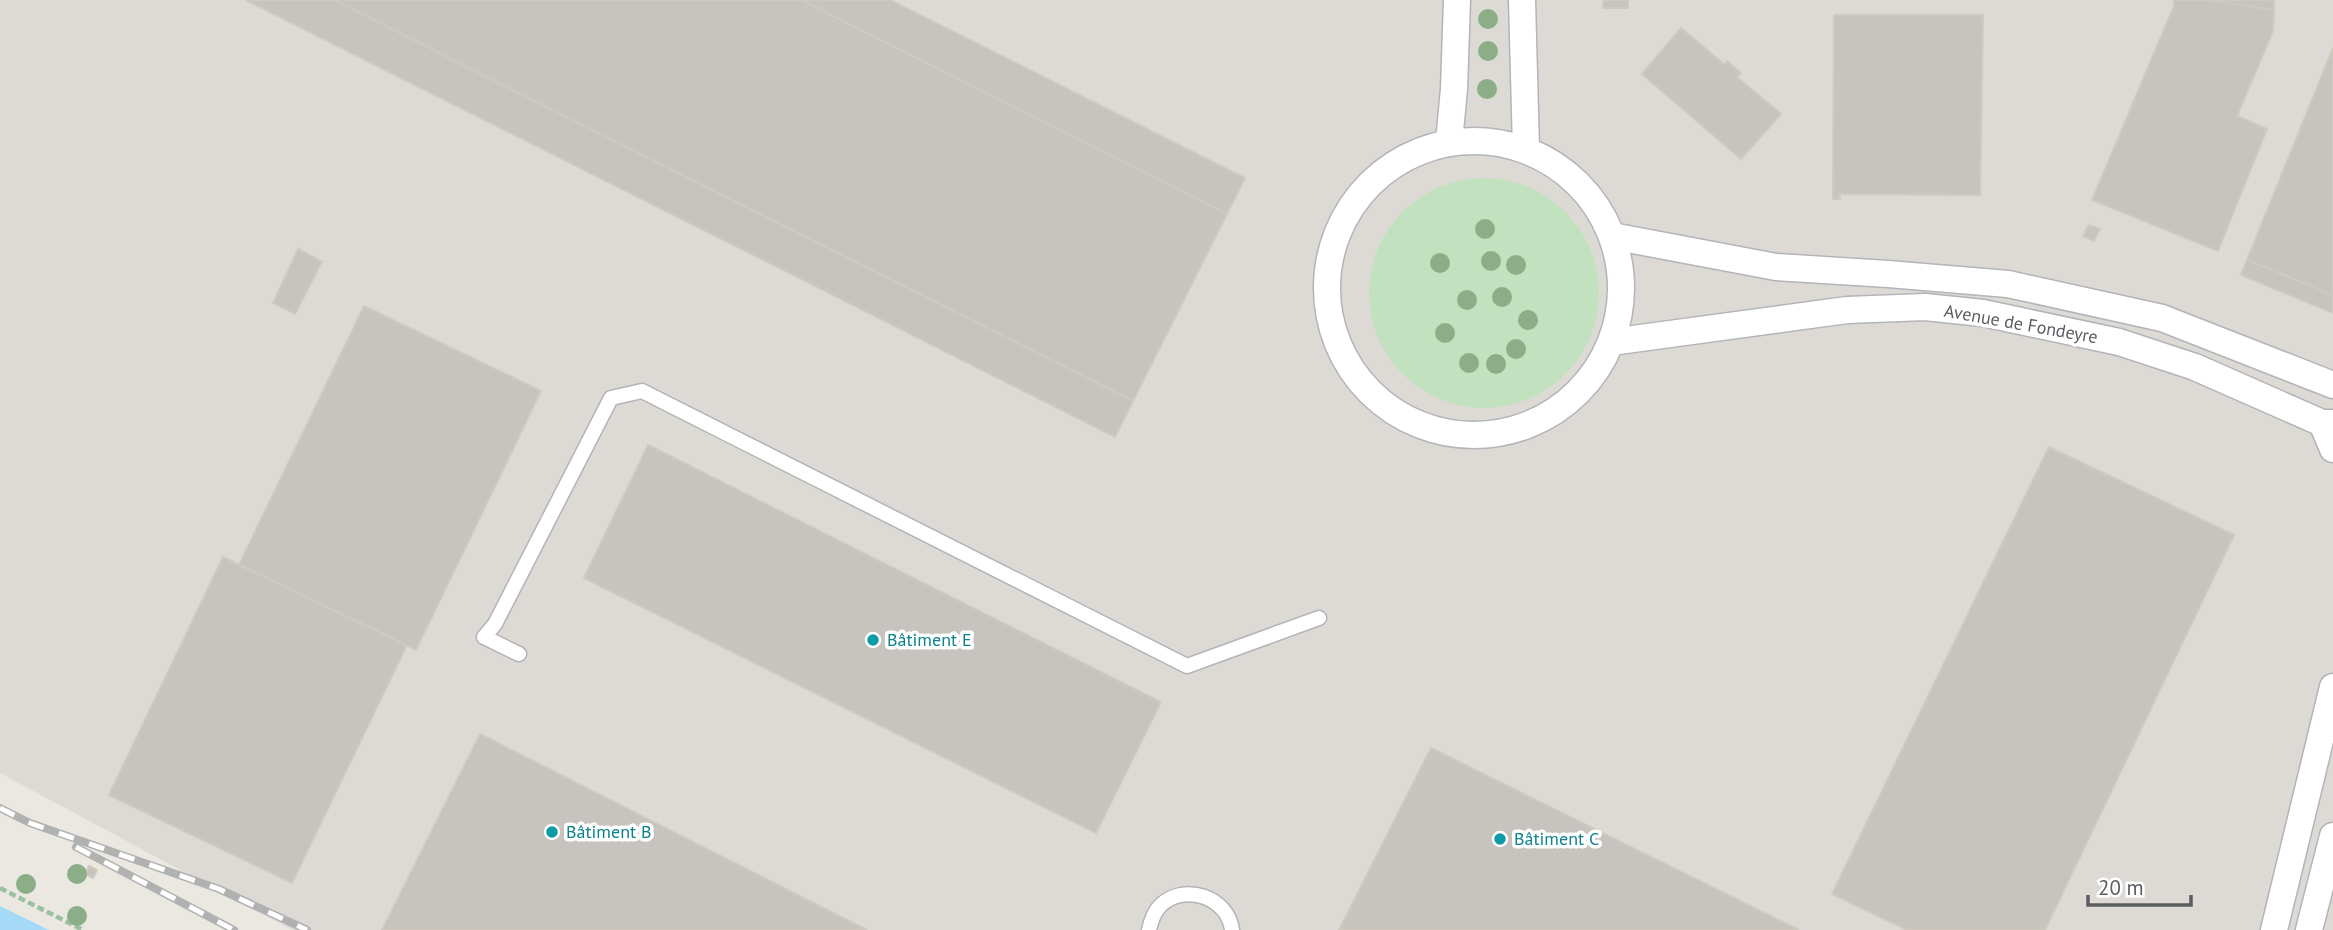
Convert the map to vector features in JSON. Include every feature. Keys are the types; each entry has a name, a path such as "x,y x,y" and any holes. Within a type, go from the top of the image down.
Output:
{"street":[{"path":"1449,142 1457,0"},
{"path":"1522,0 1526,149"},
{"path":"1488,141 1526,149 1554,163 1579,183 1599,208 1612,236 1621,271 1620,308 1611,342 1590,380 1559,409 1521,428 1479,436 1443,433 1408,421 1376,399 1350,370 1332,332 1326,291 1331,249 1348,210 1374,178 1409,154 1449,142 1488,141"},
{"name":"Avenue de Fondeyre","path":"1612,236 1776,267 2008,284 2162,318 2333,385"},
{"name":"Avenue de Fondeyre","path":"1611,342 1847,310 1926,307 1983,313 2119,342 2195,367 2327,423"},
{"path":"2327,423 2333,449"},
{"path":"2274,930 2333,687"},
{"path":"2309,930 2333,836"}],"lane":[{"path":"519,654 484,637 495,624 611,398 642,391 1188,666 1319,618"},
{"path":"1149,930 1152,918 1161,905 1173,897 1187,894 1201,895 1215,901 1226,912 1232,930"}],"path":[{"path":"0,888 83,930"}],"shaded area":[{"path":"0,0 2333,0 2333,930 292,930 0,773"}],"green space":[{"path":"1473,178 1495,178 1528,186 1566,211 1591,249 1597,270 1597,316 1591,337 1566,375 1528,400 1495,408 1473,408 1440,400 1402,375 1377,337 1369,304 1369,282 1377,249 1402,211 1440,186"}],"water":[{"path":"0,906 49,930 0,930"}],"building":[{"path":"246,0 334,0 1133,401 1115,437"},
{"path":"334,0 802,0 1227,214 1133,401"},
{"path":"802,0 890,0 1245,178 1227,214"},
{"path":"1604,0 1628,0 1628,8 1603,8"},
{"path":"2174,0 2208,0 2274,10 2273,31 2237,116 2267,129 2218,251 2092,200 2174,6"},
{"path":"2208,0 2274,0 2274,10"},
{"path":"1834,15 1983,15 1980,195 1839,194 1840,199 1833,199"},
{"path":"1681,28 1725,65 1727,61 1741,73 1737,77 1781,114 1741,159 1642,74"},
{"path":"2333,48 2333,295 2247,260"},
{"path":"2089,225 2100,229 2094,241 2083,236"},
{"path":"298,249 322,262 295,314 273,303"},
{"path":"2247,260 2333,295 2333,313 2241,275"},
{"path":"364,306 541,391 416,650 239,565"},
{"name":"Bâtiment E","path":"648,445 1161,702 1096,833 584,578"},
{"path":"2049,447 2234,535 2045,930 1907,930 1832,894"},
{"path":"223,557 407,645 292,883 109,795"},
{"name":"Bâtiment B","path":"480,734 867,930 382,930"},
{"name":"Bâtiment C","path":"1431,748 1799,930 1339,930"},
{"path":"89,866 97,870 93,878 85,874"}],"railway":[{"path":"0,808 30,823 219,889 307,930"},
{"path":"76,847 234,930"}],"place":[{"name":"Bâtiment E","path":"873,640"},
{"name":"Bâtiment B","path":"552,832"},
{"name":"Bâtiment C","path":"1500,839"}]}
